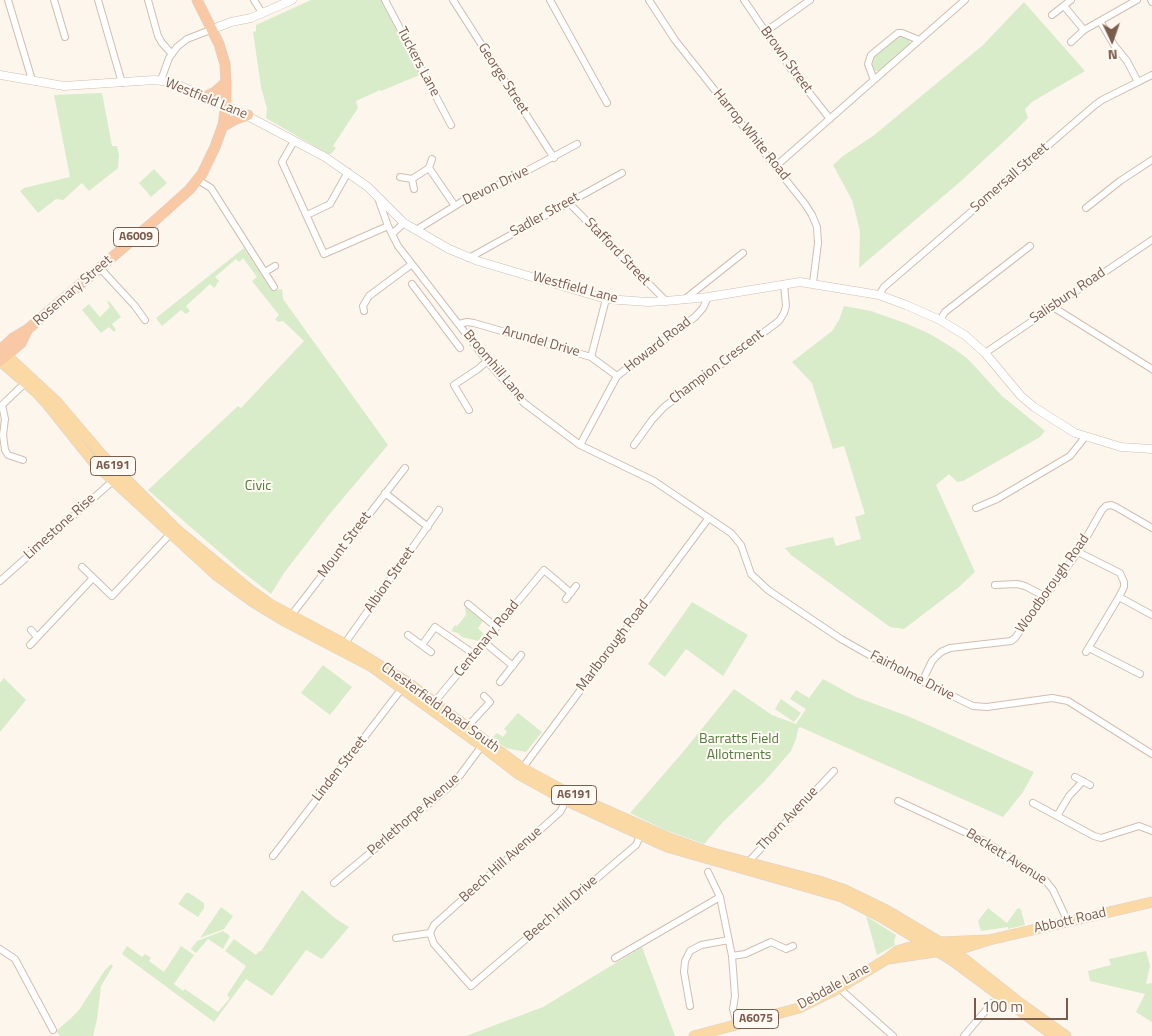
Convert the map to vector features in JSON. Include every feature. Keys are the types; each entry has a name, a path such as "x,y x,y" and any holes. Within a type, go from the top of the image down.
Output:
{"highway":[{"name":"Rosemary Street","path":"2,354 21,343 28,329 164,213 198,180 215,147 222,127 226,105 226,82 222,53 213,29 197,0"},
{"path":"205,97 215,92 226,82"},
{"path":"222,127 248,115"}],"main road":[{"name":"Chesterfield Road South","path":"2,354 25,383 47,404 95,464 117,477"},
{"name":"Chesterfield Road South","path":"2,354 57,402 117,477 173,531 289,619 343,647 405,685 520,771 610,820 642,832 666,847 749,867 819,881 845,890 888,911 940,947"},
{"name":"Chesterfield Road South","path":"432,704 468,726 484,743"},
{"name":"Chesterfield Road South","path":"749,867 842,897 900,928 925,945 940,947"},
{"name":"Abbott Road","path":"953,950 1152,902"},
{"path":"898,952 903,942 900,928"},
{"name":"Abbott Road","path":"940,947 984,942"},
{"path":"976,969 971,954 973,949 984,942"},
{"name":"Debdale Lane","path":"696,1036 799,1008 839,988 898,952 925,945"},
{"name":"A6075","path":"940,947 953,950"},
{"name":"Debdale Lane","path":"887,959 940,947"},
{"name":"A6191","path":"940,947 953,961 1054,1036"},
{"path":"953,950 1042,1020 1066,1036"}],"street":[{"path":"8,0 32,80"},
{"path":"54,0 65,37"},
{"path":"98,0 122,83"},
{"path":"148,0 158,36 172,54"},
{"path":"254,0 262,13"},
{"path":"161,80 163,71 176,47 187,39 227,23 262,13 292,0"},
{"name":"Tuckers Lane","path":"385,0 451,125"},
{"name":"George Street","path":"453,0 554,158"},
{"path":"550,0 607,103"},
{"name":"Harrop White Road","path":"648,0 675,40 805,204 817,227 818,243 813,284"},
{"name":"Brown Street","path":"744,0 793,72 830,119"},
{"path":"765,32 810,0"},
{"path":"776,166 964,0"},
{"path":"1052,14 1071,0"},
{"path":"1071,42 1084,30 1137,0"},
{"path":"1064,6 1084,30"},
{"path":"1100,22 1138,82"},
{"path":"874,80 868,64 871,55 898,33 920,40"},
{"name":"Westfield Lane","path":"0,75 64,86 161,80 171,82 248,115 348,172 378,197 404,223 449,249 469,258 606,299 648,302 685,300 800,282 879,295 940,320 966,336 985,353 1021,396 1034,407 1075,433 1120,447 1152,449"},
{"name":"Somersall Street","path":"879,295 884,288 1095,105 1152,76"},
{"path":"294,141 282,162 324,254 388,226"},
{"name":"Devon Drive","path":"416,230 455,206 554,158 577,144"},
{"path":"400,177 412,179 429,168 432,159"},
{"path":"1086,208 1120,181 1152,160"},
{"path":"429,168 455,206"},
{"path":"307,215 330,204 348,172"},
{"name":"Sadler Street","path":"469,258 622,173"},
{"path":"412,179 414,189"},
{"path":"198,180 211,188 274,287"},
{"name":"Broomhill Lane","path":"378,197 388,226 398,246 488,361 524,403 580,446 652,484 708,518"},
{"name":"Stafford Street","path":"568,202 666,301"},
{"path":"392,234 404,223"},
{"name":"Salisbury Road","path":"985,353 1152,240"},
{"path":"940,320 945,312 1030,246"},
{"path":"685,300 743,253"},
{"path":"364,311 363,306 369,296 412,264"},
{"path":"265,272 275,266"},
{"path":"99,267 135,306 145,320"},
{"path":"412,284 460,348"},
{"name":"Champion Crescent","path":"634,445 664,407 778,321 784,314 786,306 784,284"},
{"path":"425,301 435,293"},
{"name":"Howard Road","path":"580,446 617,376 695,317 703,308 708,297"},
{"path":"591,357 606,299"},
{"path":"1053,307 1152,368"},
{"name":"Arundel Drive","path":"459,324 474,323 591,357 617,376"},
{"path":"454,340 465,331"},
{"path":"469,410 454,385 488,361"},
{"path":"23,460 8,455 5,450 3,435 5,419 2,405 25,383"},
{"path":"976,508 997,499 1070,456 1085,437"},
{"name":"Mount Street","path":"289,619 405,468"},
{"name":"Limestone Rise","path":"0,581 117,477"},
{"path":"385,494 428,527"},
{"name":"Woodborough Road","path":"922,682 932,661 941,652 950,648 1010,642 1015,638 1078,552 1106,506 1116,507 1152,528"},
{"name":"Albion Street","path":"343,647 439,510"},
{"name":"Fairholme Drive","path":"708,518 731,533 741,545 751,574 768,590 841,639 878,660 973,706 988,707 1052,698 1068,701 1152,754"},
{"name":"Marlborough Road","path":"520,771 708,518"},
{"path":"82,567 112,596 173,531"},
{"path":"1078,552 1120,573 1123,577 1124,587 1088,650 1140,674"},
{"name":"Centenary Road","path":"432,704 544,570 571,593"},
{"path":"30,645 93,578"},
{"path":"995,585 1017,584 1026,586 1046,597"},
{"path":"566,600 576,586"},
{"path":"1119,597 1152,615"},
{"path":"468,604 496,627"},
{"path":"422,645 435,626 474,654"},
{"path":"31,630 37,637"},
{"path":"408,635 431,652"},
{"path":"484,642 513,666"},
{"path":"500,682 521,656"},
{"name":"Linden Street","path":"273,856 405,685"},
{"path":"468,726 490,702 484,696"},
{"name":"Perlethorpe Avenue","path":"334,883 455,782 484,743"},
{"name":"Thorn Avenue","path":"749,867 751,859 834,771"},
{"path":"1075,777 1090,785"},
{"path":"1057,816 1069,796 1083,781"},
{"name":"Beech Hill Avenue","path":"430,933 434,925 560,812 568,797"},
{"name":"Beckett Avenue","path":"898,801 986,842 1045,880 1053,890 1068,922"},
{"path":"1033,803 1100,838 1134,826 1152,831"},
{"name":"Beech Hill Drive","path":"430,933 434,944 471,986 636,845 642,832"},
{"path":"708,872 720,897 729,940 736,996 733,1010 737,1024"},
{"path":"615,958 720,897"},
{"path":"396,938 430,933"},
{"path":"690,1006 690,989 684,967 690,951 701,945 729,940"},
{"path":"732,956 745,954 771,942 786,949 793,946"},
{"path":"0,949 15,959 53,1030"},
{"path":"839,988 893,1036"},
{"path":"964,1036 992,1003"}],"green space":[{"path":"311,0 381,0 422,74 356,101 358,108 333,146 336,148 331,154 266,118 267,109 261,87 253,32 256,31 256,25"},
{"path":"1024,2 1085,71 1032,102 1025,109 1028,118 1012,134 961,181 859,268 860,231 852,200 833,165 873,136 983,45"},
{"path":"899,35 910,39 910,44 880,71 875,71 872,64 874,57"},
{"path":"102,93 112,146 117,146 119,155 118,168 89,191 82,183 63,200 56,199 38,213 20,191 24,188 70,177 54,95"},
{"path":"154,169 167,183 151,197 139,183"},
{"name":"Civic","path":"244,248 272,291 282,289 283,299 388,445 328,516 284,573 271,594 239,569 148,490 238,406 241,408 304,341 283,321 278,322 275,319 279,315 252,281 257,277 243,258 239,262 236,259 215,277 219,281 217,285 214,288 210,284 186,306 190,311 186,314 181,310 162,326 156,318"},
{"path":"109,301 121,317 112,324 116,330 114,332 109,327 101,333 82,310 89,304 100,317 110,307 107,302"},
{"path":"844,306 871,311 905,323 930,334 953,348 968,359 1002,396 1045,431 1040,437 963,481 957,482 949,474 936,485 975,572 959,587 904,629 890,627 791,555 785,548 833,537 836,546 861,539 855,517 865,514 844,446 833,449 812,383 792,362 832,331 839,320"},
{"path":"692,602 748,635 723,676 686,649 665,677 648,664"},
{"path":"465,606 483,621 478,628 484,634 478,641 462,637 458,633 451,631 466,615"},
{"path":"323,665 352,687 330,715 301,693"},
{"path":"4,678 26,700 0,732 0,683"},
{"name":"Barratts Field Allotments","path":"823,679 856,697 910,717 1034,772 1023,792 1003,817 800,727 791,751 704,844 665,830 630,813 734,689 772,715 796,724 806,709 790,699 796,690 809,698"},
{"path":"781,699 801,713 794,722 775,709"},
{"path":"518,713 542,732 526,752 506,748 492,738 497,733 503,737 507,732 504,729"},
{"path":"302,890 336,919 349,927 322,959 306,950 272,996 246,979 214,1022 122,954 127,946 142,957 145,954 151,958 149,961 164,972 181,946 194,955 174,984 183,991 185,989 218,1012 230,998 227,995 246,966 225,951 234,939 256,955 261,951"},
{"path":"186,893 204,903 204,908 198,917 178,904"},
{"path":"221,907 233,916 224,929 200,938"},
{"path":"988,908 1007,923 1019,908 1025,925 1008,929 1008,927 981,931 978,921"},
{"path":"866,916 896,935 895,945 877,955"},
{"path":"223,931 230,936 223,949 208,939 196,953 191,949 197,941"},
{"path":"642,947 675,1036 466,1036 543,1007"},
{"path":"1146,951 1150,966 1146,984 1152,983 1152,1022 1136,1012 1145,994 1090,981 1088,971 1111,965 1109,959"},
{"path":"111,964 113,966 101,986 93,1036 60,1036 56,1031 79,1010"}]}
